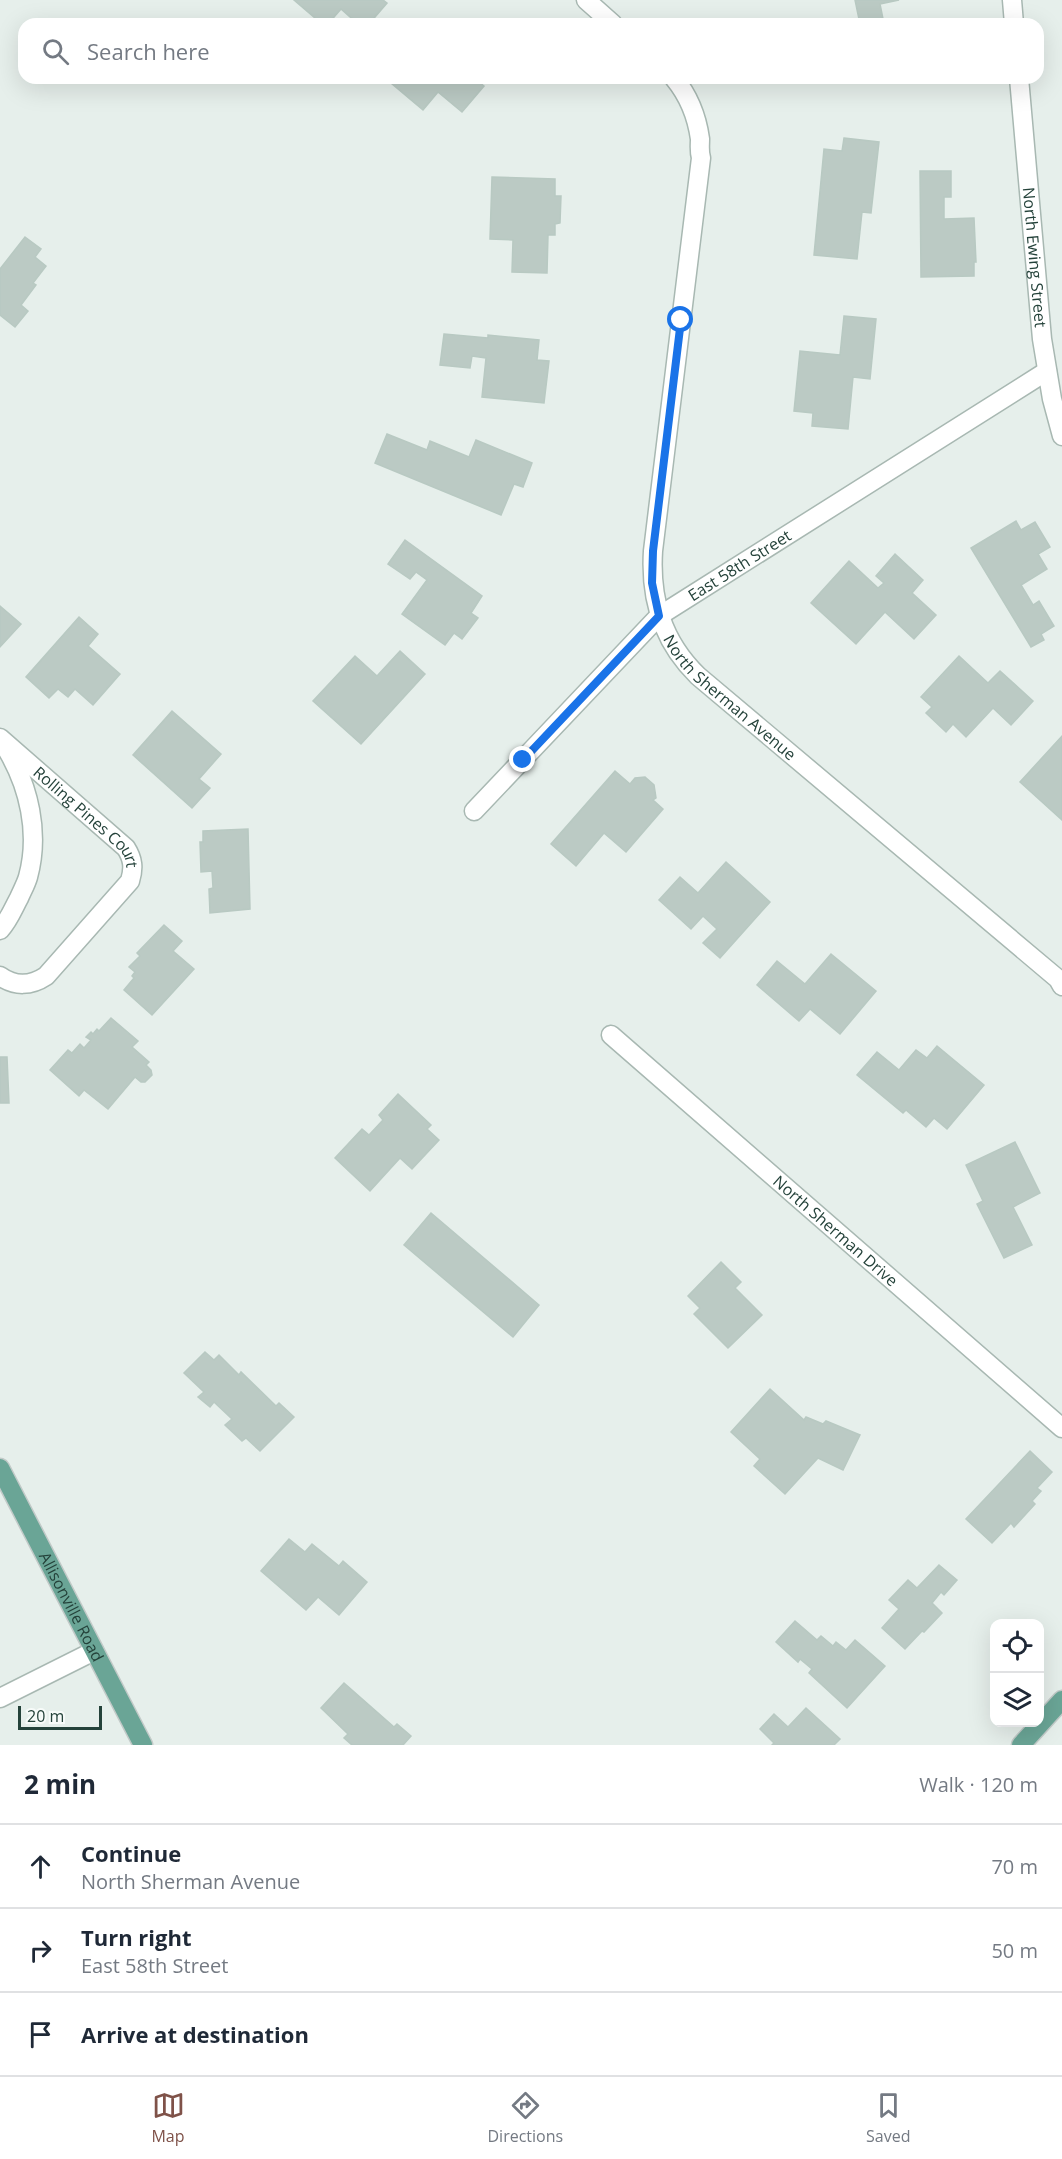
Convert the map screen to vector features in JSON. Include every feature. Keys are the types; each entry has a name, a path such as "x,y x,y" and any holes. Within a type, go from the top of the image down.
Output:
{"main road":[{"name":"Allisonville Road","path":"0,1468 142,1745"},
{"path":"1024,1744 1062,1700"}],"street":[{"path":"586,0 607,18"},
{"path":"1012,0 1014,18"},
{"name":"North Sherman Avenue","path":"678,84 692,111 699,137 701,158 653,551 652,583 659,616 672,645 698,676 1061,979"},
{"name":"North Ewing Street","path":"1020,84 1047,370 1062,436"},
{"name":"East 58th Street","path":"474,811 659,616 1047,370"},
{"name":"Rolling Pines Court","path":"0,738 19,772 32,812 32,851 28,878 11,914 0,930"},
{"name":"Rolling Pines Court","path":"0,738 126,848 131,855 133,871 130,881 46,976 38,982 18,985 0,976"},
{"name":"North Sherman Drive","path":"611,1035 1062,1428"},
{"path":"0,1698 94,1651"}],"building":[{"path":"294,0 383,0 387,3 374,18 351,18 341,9 333,18 315,18"},
{"path":"855,0 899,0 880,4 883,18 859,18"},
{"path":"392,84 482,84 484,86 462,112 438,92 423,110"},
{"path":"844,138 879,142 871,213 862,212 857,259 814,255 824,149 842,151"},
{"path":"920,171 951,171 951,197 944,197 944,219 974,218 976,262 974,262 974,276 921,277"},
{"path":"492,177 555,179 555,196 561,196 560,223 555,224 555,235 548,235 547,273 512,272 513,240 490,239"},
{"path":"25,237 41,249 35,257 46,266 33,283 36,285 21,305 28,311 15,327 0,315 0,269"},
{"path":"844,316 876,319 870,379 853,377 848,429 812,426 813,413 794,411 800,351 840,355"},
{"path":"444,334 539,340 537,360 549,361 544,403 482,397 486,358 472,356 470,368 440,365"},
{"path":"387,434 427,450 430,441 469,457 476,440 532,463 523,487 514,484 501,515 375,463"},
{"path":"1016,521 1021,530 1035,522 1050,547 1038,554 1047,569 1021,585 1033,605 1039,601 1054,626 1041,634 1044,640 1031,647 971,548"},
{"path":"405,540 482,596 471,613 478,618 462,639 454,633 445,645 402,614 427,580 416,572 410,579 388,564"},
{"path":"895,554 923,580 912,593 936,615 914,639 885,612 856,644 811,603 849,561 878,588 884,583 876,576"},
{"path":"0,606 21,624 0,647"},
{"path":"79,617 98,634 88,646 120,674 93,705 75,689 68,697 58,689 49,698 26,677"},
{"path":"400,651 425,674 361,744 313,701 355,656 377,676"},
{"path":"959,656 988,683 1000,671 1033,701 1011,725 993,708 966,737 953,724 946,732 926,713 932,707 921,697"},
{"path":"172,711 221,754 199,779 210,788 192,808 133,755"},
{"path":"1062,736 1062,820 1020,782"},
{"path":"615,771 630,784 635,778 645,777 654,785 656,798 653,800 663,809 626,852 604,833 576,866 551,844"},
{"path":"248,829 250,909 210,913 209,889 213,888 212,871 201,872 200,842 203,842 203,831"},
{"path":"726,862 770,902 720,958 703,943 717,929 703,916 691,929 659,900 680,877 698,893"},
{"path":"164,925 182,941 173,951 194,969 152,1015 124,990 134,978 132,976 135,972 129,967 140,956 137,953"},
{"path":"831,954 876,991 840,1034 810,1009 799,1021 757,985 777,961 805,984"},
{"path":"111,1018 138,1041 132,1047 149,1062 146,1065 152,1075 145,1082 135,1077 108,1109 84,1090 79,1096 50,1070 68,1050 72,1053 80,1044 84,1048 91,1040 86,1037 97,1029 99,1031"},
{"path":"937,1046 984,1085 947,1129 934,1118 926,1127 906,1110 903,1113 857,1075 877,1052 899,1070 916,1050 927,1058"},
{"path":"0,1057 7,1057 9,1103 0,1103"},
{"path":"398,1094 431,1125 427,1129 439,1140 412,1169 400,1158 370,1191 335,1158 362,1129 369,1135 383,1120 379,1115"},
{"path":"1015,1142 1040,1193 1013,1207 1032,1245 1004,1258 977,1204 983,1201 966,1165"},
{"path":"431,1213 539,1305 513,1337 404,1245"},
{"path":"721,1262 741,1282 735,1288 762,1315 728,1348 694,1314 700,1308 688,1296"},
{"path":"205,1352 214,1360 219,1355 239,1375 241,1372 276,1406 279,1403 294,1417 260,1451 246,1438 242,1441 225,1425 232,1419 214,1402 210,1407 198,1397 204,1392 184,1373"},
{"path":"770,1389 804,1420 806,1417 823,1424 826,1421 860,1435 843,1470 818,1458 785,1494 754,1466 760,1459 731,1432"},
{"path":"1030,1451 1052,1472 1037,1488 1041,1491 1032,1501 1035,1504 1014,1527 1011,1523 992,1543 966,1519"},
{"path":"289,1539 305,1552 312,1544 339,1566 343,1561 367,1582 339,1615 318,1597 306,1610 261,1571"},
{"path":"939,1565 957,1580 944,1595 941,1592 932,1603 942,1613 905,1649 882,1628 899,1609 889,1600 908,1580 917,1588"},
{"path":"795,1621 817,1640 821,1636 833,1646 836,1642 846,1650 855,1640 885,1666 847,1708 809,1673 812,1669 800,1659 798,1662 776,1642"},
{"path":"344,1683 394,1727 397,1724 411,1736 403,1745 352,1745 344,1738 348,1734 321,1708"},
{"path":"806,1708 840,1739 834,1745 772,1745 774,1743 760,1729 774,1714 788,1727"}],"route":[{"path":"523,760 659,616 652,583 653,551 681,320"}]}
